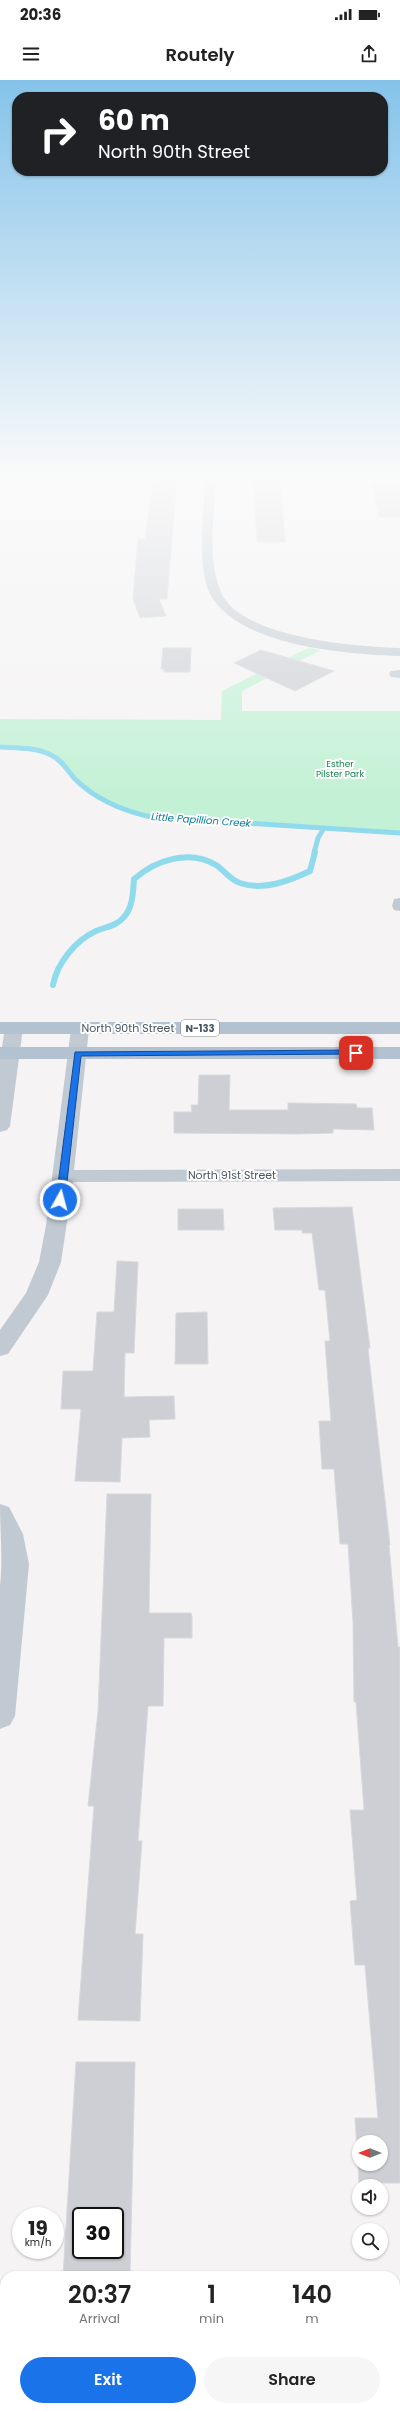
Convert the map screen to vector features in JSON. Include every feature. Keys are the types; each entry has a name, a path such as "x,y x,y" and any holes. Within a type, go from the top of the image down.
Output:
{"main road":[{"name":"North 90th Street","path":"7,1028 400,1028"},
{"path":"6,1054 400,1053"}],"street":[{"path":"213,583 222,604 232,614 269,632 341,648 400,652"},
{"path":"0,1126 7,1028"},
{"path":"0,1348 37,1295 50,1262 63,1176 80,1028"},
{"name":"North 91st Street","path":"63,1176 400,1175"},
{"path":"0,1514 10,1534 16,1564 0,1716"}],"green space":[{"name":"Esther Pilster Park","path":"308,648 321,650 242,691 242,711 400,711 400,833 355,829 206,822 151,817 126,811 89,791 75,779 59,759 50,754 39,750 0,747 0,719 221,720 222,691"}],"building":[{"path":"134,583 168,583 167,599 159,599 166,616 140,618 133,599"},
{"path":"163,648 191,648 190,672 164,672 164,669 161,669"},
{"path":"261,650 334,671 295,691 234,663"},
{"path":"199,1075 230,1075 229,1110 288,1110 288,1103 356,1104 357,1108 372,1108 374,1130 333,1129 333,1133 296,1134 174,1133 174,1112 192,1112 191,1105 198,1105"},
{"path":"352,1207 370,1348 368,1348 390,1545 398,1647 400,1647 400,2183 388,2183 388,2179 359,2179 358,2171 388,2171 388,2135 356,2135 355,2118 378,2118 365,1965 355,1965 350,1901 357,1900 350,1810 364,1810 356,1702 354,1702 353,1622 348,1544 340,1544 334,1469 322,1469 319,1421 331,1421 325,1341 330,1341 325,1290 319,1290 312,1233 302,1233 302,1230 275,1230 273,1208"},
{"path":"178,1209 223,1209 224,1230 178,1230"},
{"path":"117,1261 138,1262 134,1353 125,1353 124,1397 174,1396 175,1419 149,1420 150,1437 122,1438 120,1482 75,1481 81,1409 61,1409 63,1371 93,1371 97,1312 114,1312"},
{"path":"207,1312 208,1364 175,1364 176,1313"},
{"path":"107,1494 151,1494 149,1613 191,1613 192,1616 192,1638 164,1638 163,1706 148,1706 138,1841 142,1841 135,1934 143,1934 140,2021 78,2020 94,1806 88,1806 98,1711"},
{"path":"76,2062 135,2062 130,2271 63,2271"}],"waterway":[{"name":"Little Papillion Creek","path":"0,747 33,749 45,752 61,762 75,779 92,793 120,808 151,817 324,828"},
{"path":"314,853 318,838 324,828"},
{"name":"Little Papillion Creek","path":"324,828 400,833"},
{"path":"53,985 55,977 63,961 68,953 81,940 96,931 114,924 124,917 131,904 134,879 152,867 173,859 184,857 195,858 206,860 216,865 233,880 240,883 258,886 276,884 310,871 315,852"}],"route":[{"path":"60,1200 77,1054 356,1053"}]}
